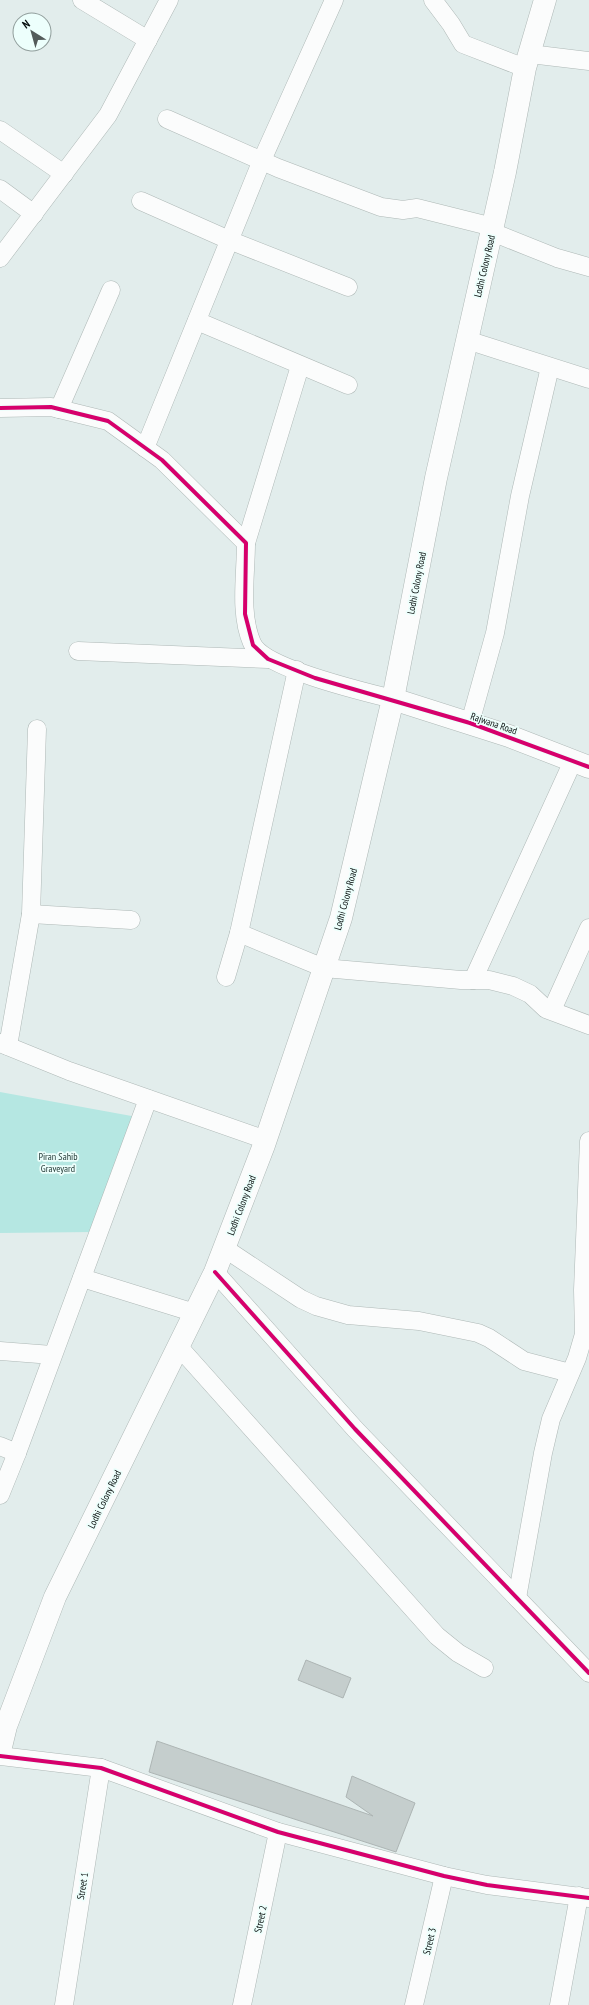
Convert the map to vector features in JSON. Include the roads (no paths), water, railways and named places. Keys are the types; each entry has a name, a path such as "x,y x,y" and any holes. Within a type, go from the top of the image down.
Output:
{"main road":[{"name":"Lodhi Colony Road","path":"0,1751 3,1725 56,1597 215,1272 266,1140 341,918 393,699 436,478 492,230 527,61 546,0"},
{"name":"Rajwana Road","path":"393,699 470,723 581,764"}],"street":[{"path":"82,0 148,40"},
{"path":"0,258 108,115 169,0"},
{"path":"146,448 262,160 334,0"},
{"path":"433,0 452,24 463,44 527,61 589,61"},
{"path":"167,119 262,160 381,207 403,210 417,208 492,230 557,258 589,267"},
{"path":"0,130 64,174"},
{"path":"0,189 34,214"},
{"path":"141,201 229,240 348,287"},
{"path":"59,409 111,290"},
{"path":"197,321 300,366 348,385"},
{"path":"467,340 589,379"},
{"path":"300,366 246,543 245,614 253,645 268,658 315,678 393,699"},
{"path":"470,723 495,633 520,496 550,367"},
{"path":"0,408 51,407 108,421 162,460 246,543"},
{"path":"78,651 268,658"},
{"path":"226,977 239,933 297,670"},
{"path":"37,729 31,914 4,1045 69,1071 266,1140"},
{"path":"473,980 581,764"},
{"path":"31,914 131,920"},
{"path":"552,1010 589,928"},
{"path":"239,933 324,968 489,980 513,986 530,994 546,1009 589,1025"},
{"path":"0,1495 17,1453 148,1099"},
{"path":"518,1598 543,1453 551,1420 586,1335 589,1141"},
{"path":"224,1248 301,1299 316,1306 348,1314 419,1321 478,1333 489,1338 524,1361 570,1373"},
{"path":"215,1272 355,1429 589,1672"},
{"path":"82,1278 195,1313"},
{"path":"178,1346 437,1636 458,1653 484,1668"},
{"path":"0,1351 52,1356"},
{"path":"0,1446 17,1453"},
{"path":"0,1756 101,1768 278,1832 444,1876 487,1885 584,1897 559,2005"},
{"name":"Street 1","path":"64,2005 101,1768"},
{"name":"Street 2","path":"242,2005 278,1832"},
{"name":"Street 3","path":"414,2005 444,1876"}],"park label":[{"name":"Piran Sahib Graveyard","path":"58,1162"}]}
